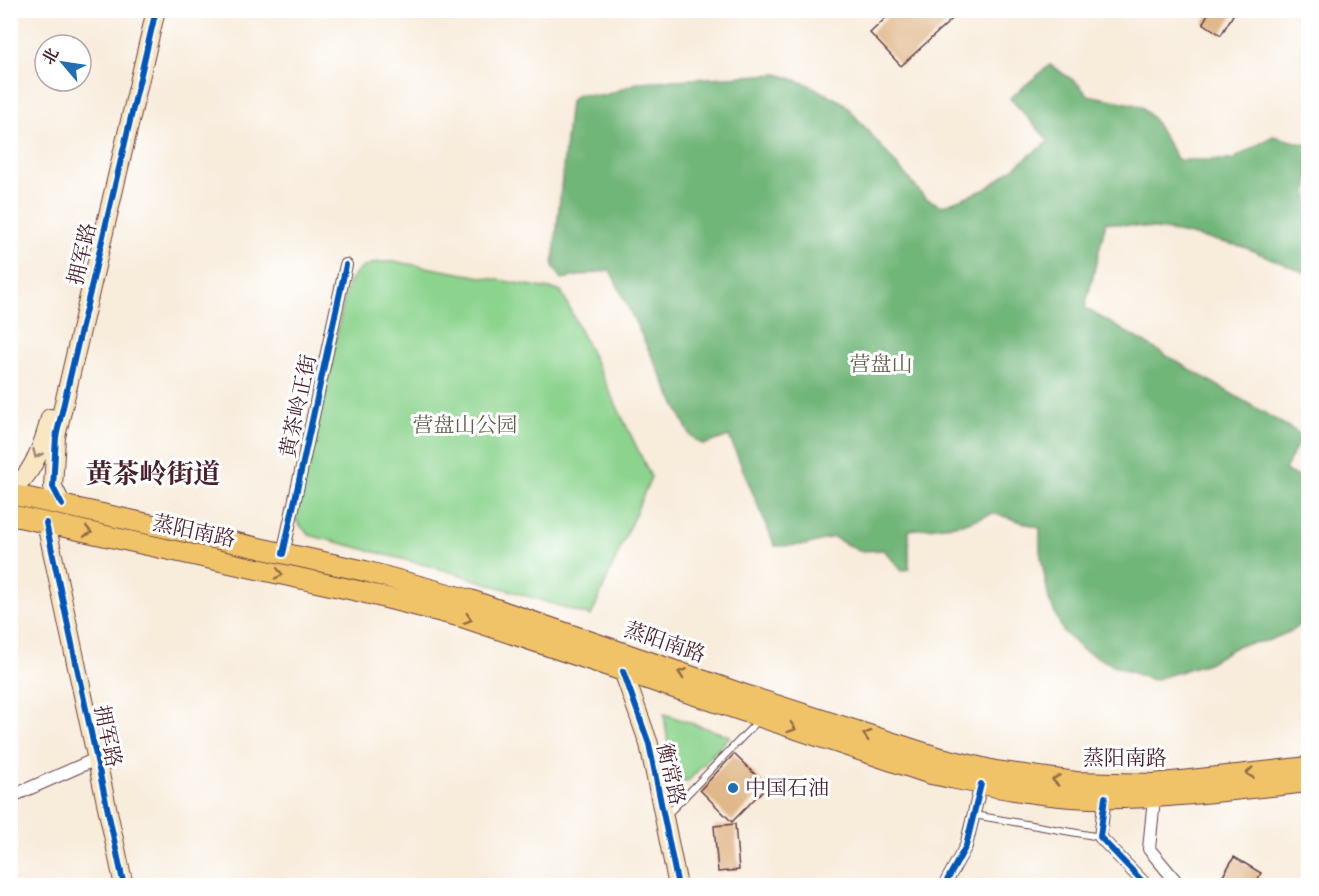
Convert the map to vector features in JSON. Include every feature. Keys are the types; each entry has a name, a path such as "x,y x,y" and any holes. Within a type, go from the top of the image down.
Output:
{"main road":[{"name":"蒸阳南路","path":"10,494 365,572 470,600 937,758 995,771 1076,782 1154,784 1308,767"},
{"name":"蒸阳南路","path":"10,515 358,591 462,617 931,774 1071,797 1154,798 1308,782"}],"street":[{"name":"拥军路","path":"10,489 18,485 28,473 46,432 148,10"},
{"name":"拥军路","path":"62,505 53,487 56,436 156,10"},
{"name":"黄茶岭正街","path":"283,554 345,265"},
{"name":"拥军路","path":"46,522 124,885"},
{"name":"衡常路","path":"623,671 649,744 678,885"},
{"path":"10,797 96,759"},
{"path":"944,885 966,846 981,784"},
{"path":"1105,797 1100,837 1147,885"},
{"path":"1154,798 1149,849 1180,885"}],"lane":[{"path":"664,817 761,718"},
{"path":"974,815 1100,837"}],"green space":[{"name":"营盘山","path":"1050,65 1076,82 1088,95 1141,106 1153,119 1178,160 1232,160 1273,136 1308,145 1308,274 1244,247 1177,232 1106,222 1085,308 1302,435 1285,470 1308,483 1308,614 1294,630 1267,641 1239,645 1208,663 1153,680 1117,667 1081,649 1063,631 1049,600 1040,551 1040,528 994,513 962,524 909,530 909,569 902,571 884,550 859,551 833,537 806,545 775,546 729,436 703,445 690,435 610,270 562,279 553,266 570,101 578,94 603,96 640,82 778,74 807,84 844,103 925,198 942,206 986,189 1049,141 1010,98"},
{"name":"营盘山公园","path":"380,262 397,262 561,291 651,477 591,616 441,569 309,535 297,522 295,514 348,284 361,269"},
{"path":"664,714 730,736 687,782 672,774"}],"building":[{"path":"894,10 962,10 901,66 870,33"},
{"path":"1210,10 1236,10 1221,35 1203,23"},
{"name":"中国石油","path":"734,754 767,786 732,822 700,790"},
{"path":"735,824 739,870 718,872 714,826"},
{"path":"1234,857 1261,873 1254,886 1217,886"}],"cycle path":[{"path":"62,505 53,487 56,437 156,10"},
{"path":"283,554 346,265"},
{"path":"46,523 124,886"},
{"path":"623,671 649,744 678,886"},
{"path":"944,886 966,846 981,784"},
{"path":"1105,797 1100,837 1147,886"}],"place":[{"name":"中国石油","path":"733,788"}],"district":[{"name":"黄茶岭街道","path":"153,473"}]}
